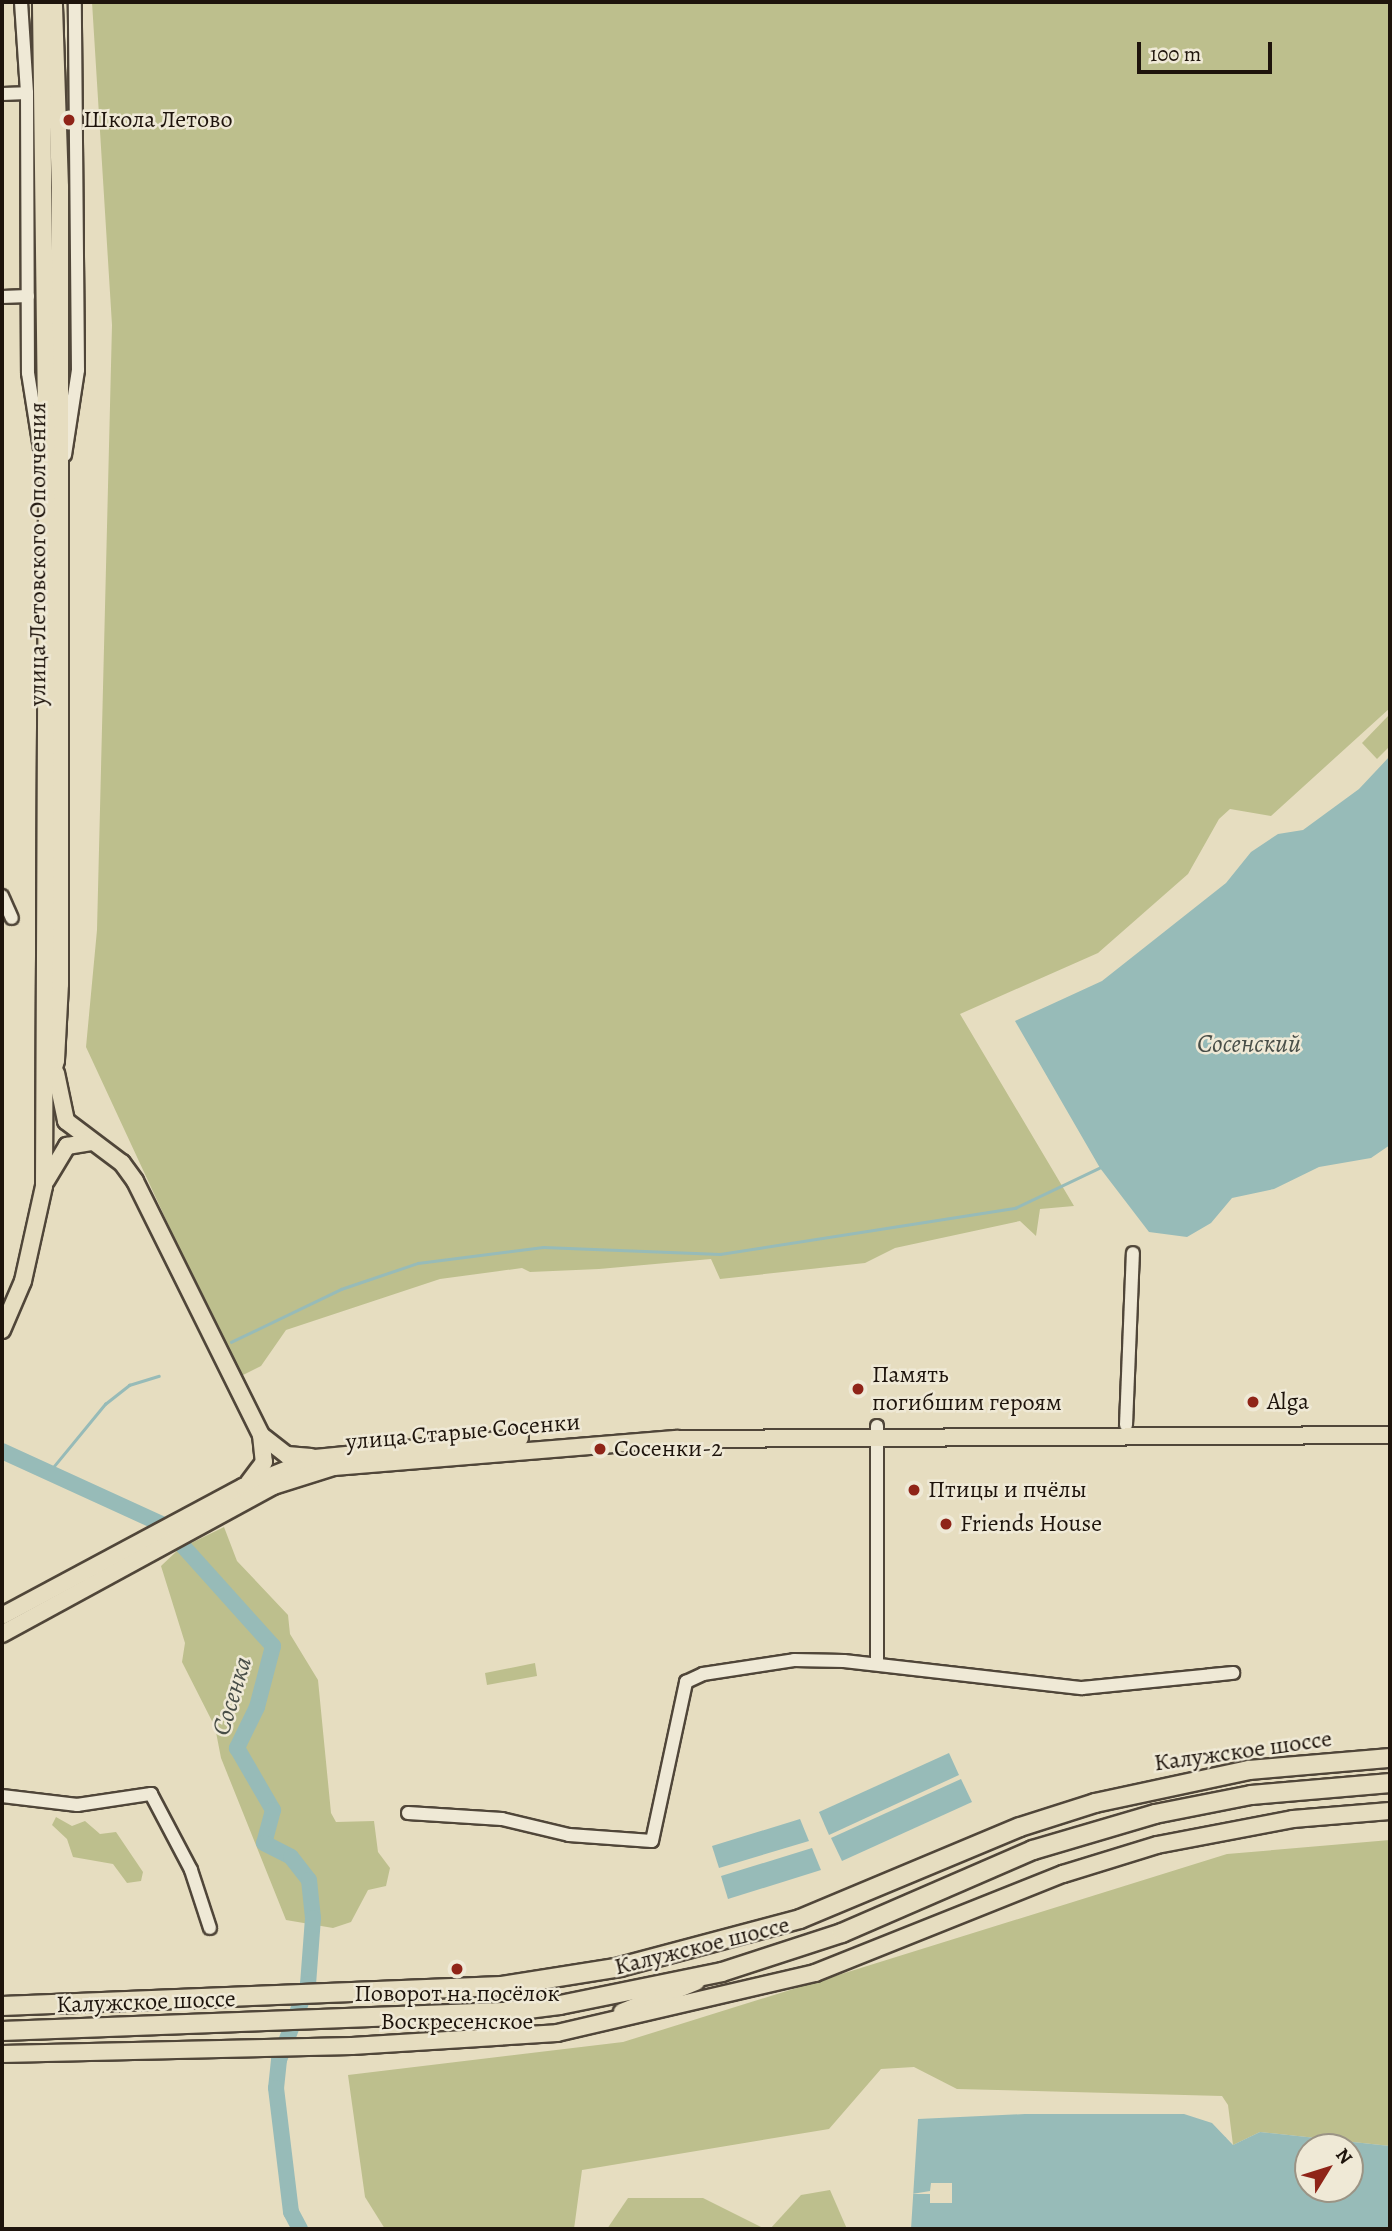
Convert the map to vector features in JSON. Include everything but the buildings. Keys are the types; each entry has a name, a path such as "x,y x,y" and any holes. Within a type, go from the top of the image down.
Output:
{"highway":[{"name":"Калужское шоссе","path":"2,2006 280,1997 502,1986 665,1958 800,1919 1020,1828 1095,1803 1249,1770 1390,1758"},
{"name":"Калужское шоссе","path":"2,2031 270,2023 504,2012 722,1972 842,1933 1033,1850 1155,1814 1251,1795 1390,1783"}],"main road":[{"name":"улица Летовского Ополчения","path":"41,2 53,384 62,474 56,1060 44,1104"},
{"name":"улица Летовского Ополчения","path":"2,1330 23,1281 44,1186 47,496 53,384 54,2"},
{"path":"56,1060 60,1109 74,1129 93,1142 135,1181 261,1435 264,1461 243,1488"},
{"path":"44,1186 68,1146 93,1142"},
{"name":"улица Старые Сосенки","path":"196,1521 243,1488 315,1458 570,1435 1126,1426 1390,1428"},
{"name":"улица Старые Сосенки","path":"2,1634 196,1521 273,1486 334,1467 584,1444 877,1430 1390,1435"},
{"path":"261,1435 287,1455 315,1458"},
{"name":"улица Старые Сосенки","path":"2,1616 133,1557"},
{"path":"2,2054 352,2046 581,2027 815,1973 1063,1874 1157,1845 1293,1819 1390,1811"},
{"path":"581,2027 722,1972"}],"street":[{"path":"21,2 27,93 28,373 47,496"},
{"path":"62,474 78,370 75,2"},
{"path":"2,93 27,93"},
{"path":"2,297 27,296"},
{"path":"28,373 53,384 78,370"},
{"path":"2,896 12,918"},
{"path":"1126,1426 1133,1253"},
{"path":"877,1430 877,1663"},
{"path":"408,1813 502,1819 569,1835 652,1841 686,1682 703,1674 775,1662 877,1663 1082,1688 1233,1673"},
{"path":"2,1796 77,1805 151,1794 191,1870 210,1928"}],"green space":[{"path":"92,2 1390,2 1390,708 1271,816 1230,809 1219,819 1188,874 1098,953 960,1014 1074,1206 1040,1209 1036,1236 1020,1221 895,1248 865,1263 720,1279 711,1259 599,1269 530,1272 522,1268 440,1279 286,1330 261,1366 239,1377 86,1047 97,930 112,325"},
{"path":"1390,714 1390,746 1377,759 1362,743"},
{"path":"224,1527 237,1561 288,1615 290,1634 318,1680 331,1813 336,1822 374,1821 378,1852 390,1868 386,1886 368,1890 351,1922 333,1928 286,1920 221,1758 215,1727 182,1662 185,1643 161,1566 179,1549"},
{"path":"535,1663 537,1676 487,1685 485,1673"},
{"path":"56,1817 72,1826 85,1821 100,1834 116,1832 143,1872 141,1881 127,1883 113,1864 73,1857 67,1839 52,1825"},
{"path":"1390,1840 1390,2146 1364,2143 1364,2133 1294,2133 1294,2136 1260,2132 1233,2145 1228,2105 1222,2096 957,2089 914,2067 881,2069 829,2129 582,2170 574,2229 385,2229 365,2197 348,2075 623,2042 1227,1854"},
{"path":"830,2190 847,2229 770,2229 801,2195"},
{"path":"628,2198 703,2198 765,2229 607,2229"}],"water":[{"name":"Сосенский","path":"1390,756 1390,1145 1371,1158 1319,1167 1274,1189 1232,1198 1211,1223 1187,1237 1149,1232 1100,1168 1015,1021 1102,981 1226,883 1251,852 1278,834 1303,830 1359,789"},
{"path":"949,1753 959,1775 829,1835 819,1812"},
{"path":"961,1779 972,1802 842,1861 831,1838"},
{"path":"800,1819 809,1841 719,1868 712,1846"},
{"path":"812,1848 821,1870 728,1899 721,1876"},
{"path":"1025,2114 1184,2114 1212,2123 1233,2145 1260,2132 1294,2136 1294,2203 1364,2203 1364,2143 1390,2146 1390,2229 911,2229 918,2119"}],"pier":[{"path":"931,2183 952,2183 952,2203 930,2203 930,2194 912,2194 930,2191"}],"waterway":[{"path":"231,1342 341,1289 418,1263 543,1247 720,1254 1015,1208 1101,1167"},
{"path":"50,1471 105,1404 129,1385 159,1376"},
{"name":"Сосенка","path":"2,1451 164,1525 273,1646 257,1707 237,1748 273,1810 264,1843 291,1857 309,1880 313,1918 308,1984 279,2060 276,2088 291,2212 300,2229"}],"place":[{"name":"Школа Летово","path":"69,120"},
{"name":"Память погибшим героям","path":"858,1389"},
{"name":"Alga","path":"1253,1402"},
{"name":"Сосенки-2","path":"600,1449"},
{"name":"Птицы и пчёлы","path":"914,1490"},
{"name":"Friends House","path":"946,1524"},
{"name":"Поворот на посёлок Воскресенское","path":"457,1969"}]}
